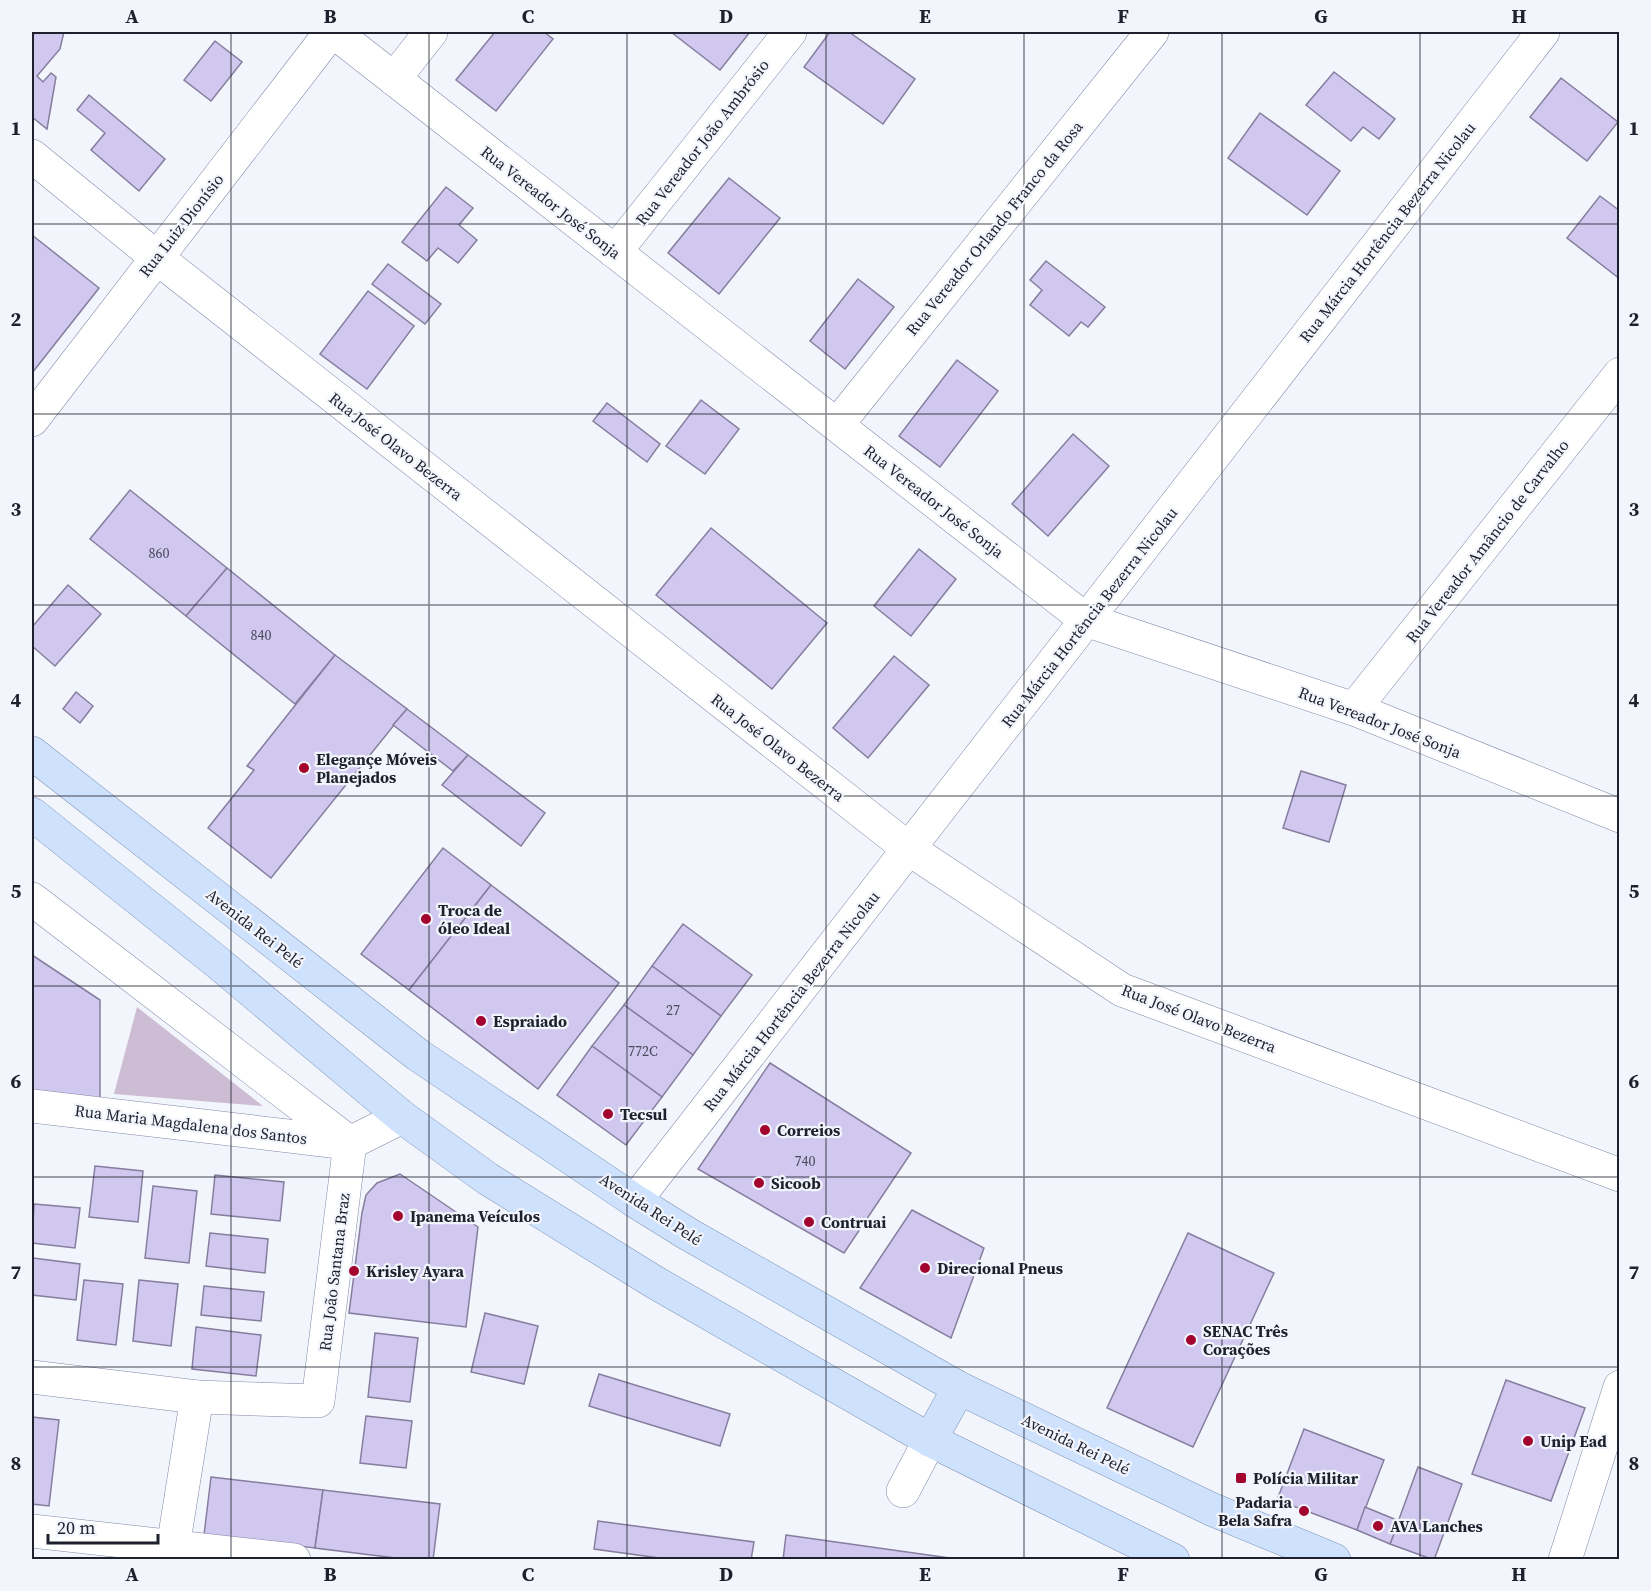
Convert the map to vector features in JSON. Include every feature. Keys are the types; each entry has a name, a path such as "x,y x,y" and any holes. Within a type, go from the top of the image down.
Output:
{"main road":[{"name":"Avenida Rei Pelé","path":"32,753 418,1055 635,1201 698,1240 959,1388 1211,1509 1334,1560"},
{"path":"32,814 217,962 402,1117 488,1179 646,1276 930,1440 1173,1560"},
{"path":"930,1440 959,1388"}],"street":[{"name":"Rua Vereador José Sonja","path":"333,32 1086,620 1353,709 1620,816"},
{"name":"Rua Luiz Dionísio","path":"32,420 156,257 333,32"},
{"path":"394,79 431,32"},
{"name":"Rua Vereador João Ambrósio","path":"615,252 790,32"},
{"name":"Rua Vereador Orlando Franco da Rosa","path":"837,425 1152,32"},
{"name":"Rua Márcia Hortência Bezerra Nicolau","path":"635,1201 1543,32"},
{"name":"Rua José Olavo Bezerra","path":"32,156 156,257 909,849 1122,990 1620,1174"},
{"name":"Rua Vereador Amâncio de Carvalho","path":"1353,709 1620,374"},
{"path":"32,899 350,1143 402,1117"},
{"name":"Rua Maria Magdalena dos Santos","path":"32,1106 350,1143"},
{"name":"Rua João Santana Braz","path":"197,1397 318,1401 350,1143"},
{"path":"32,1377 197,1397 172,1552"},
{"path":"1565,1560 1620,1387"},
{"path":"903,1491 930,1440"},
{"path":"32,1532 172,1552 294,1560"}],"shaded area":[{"path":"137,1007 263,1106 114,1094"}],"building":[{"path":"35,32 64,32 60,49 37,76 43,82 51,73 56,77 47,129 32,117 32,37"},
{"path":"495,32 544,32 553,39 496,111 456,80"},
{"path":"671,32 750,32 720,70"},
{"path":"830,32 849,32 915,79 883,124 804,67"},
{"path":"215,41 242,62 211,101 184,80"},
{"path":"1334,72 1395,119 1379,139 1363,127 1351,141 1306,105"},
{"path":"1561,78 1618,122 1587,161 1530,117"},
{"path":"89,95 165,159 139,191 91,150 105,133 77,110"},
{"path":"1260,113 1340,171 1307,215 1228,158"},
{"path":"729,178 780,218 719,294 668,253"},
{"path":"446,187 473,208 459,225 477,240 458,263 438,248 427,261 402,242"},
{"path":"1600,196 1620,211 1620,279 1567,238"},
{"path":"32,235 99,288 32,373"},
{"path":"1046,261 1105,307 1088,327 1081,322 1069,336 1030,305 1042,290 1030,280"},
{"path":"388,264 441,304 425,324 372,284"},
{"path":"858,279 894,307 845,369 810,341"},
{"path":"368,291 414,326 367,389 320,354"},
{"path":"957,360 998,391 940,467 899,436"},
{"path":"701,400 739,429 705,474 666,446"},
{"path":"607,403 660,444 647,462 593,421"},
{"path":"1073,434 1109,466 1048,536 1012,504"},
{"path":"130,490 227,568 186,616 90,539"},
{"path":"711,528 827,623 772,689 656,595"},
{"path":"919,549 956,579 911,636 874,606"},
{"path":"227,568 335,655 295,704 186,616"},
{"path":"68,585 101,614 55,666 32,646 32,627"},
{"name":"Elegançe Móveis Planejados","path":"335,655 407,709 271,878 208,828 254,770 247,766"},
{"path":"894,656 929,685 868,758 833,728"},
{"path":"76,692 93,706 80,723 63,709"},
{"path":"407,709 468,755 453,771 393,725"},
{"path":"468,755 545,813 521,846 442,785"},
{"path":"1301,771 1346,785 1329,842 1283,828"},
{"name":"Troca de óleo Ideal","path":"443,848 491,885 409,990 361,954"},
{"path":"491,885 619,983 538,1089 409,990"},
{"path":"683,924 752,975 721,1016 652,966"},
{"path":"32,955 100,1000 100,1101 32,1094"},
{"path":"652,966 721,1016 693,1055 624,1005"},
{"path":"624,1005 693,1055 662,1097 592,1046"},
{"path":"592,1046 662,1097 626,1145 557,1095"},
{"path":"770,1063 911,1153 844,1253 698,1169"},
{"path":"95,1166 143,1171 138,1222 89,1217"},
{"path":"400,1174 478,1227 466,1327 349,1313 366,1195 377,1183"},
{"path":"215,1175 284,1182 280,1221 211,1214"},
{"path":"153,1186 197,1191 189,1263 145,1258"},
{"path":"34,1204 80,1208 75,1248 32,1243"},
{"name":"Direcional Pneus","path":"912,1210 984,1248 951,1338 860,1288"},
{"path":"210,1233 268,1239 265,1273 206,1266"},
{"name":"SENAC Três Corações","path":"1188,1233 1274,1273 1193,1447 1107,1408"},
{"path":"33,1258 80,1264 76,1300 32,1295"},
{"path":"84,1280 123,1284 116,1345 77,1340"},
{"path":"139,1280 178,1284 171,1346 133,1341"},
{"path":"204,1286 264,1292 261,1321 201,1315"},
{"path":"485,1313 538,1326 524,1384 471,1372"},
{"path":"196,1327 261,1335 256,1376 192,1369"},
{"path":"375,1333 418,1338 410,1402 368,1397"},
{"path":"599,1374 730,1414 720,1446 589,1406"},
{"name":"Unip Ead","path":"1506,1380 1585,1408 1551,1501 1472,1474"},
{"path":"366,1416 412,1421 406,1468 360,1463"},
{"path":"32,1417 59,1420 49,1506 32,1504"},
{"path":"1304,1429 1384,1460 1357,1530 1277,1500"},
{"path":"1418,1467 1462,1484 1434,1560 1390,1544"},
{"path":"211,1477 323,1490 315,1548 204,1535"},
{"path":"323,1490 440,1504 433,1560 412,1560 315,1548"},
{"name":"AVA Lanches","path":"1365,1507 1399,1521 1390,1544 1357,1530"},
{"path":"598,1521 754,1542 751,1560 674,1560 594,1549"},
{"path":"786,1535 964,1560 783,1560"}],"place":[{"name":"Elegançe Móveis Planejados","path":"304,768"},
{"name":"Troca de óleo Ideal","path":"426,919"},
{"name":"Espraiado","path":"481,1021"},
{"name":"Tecsul","path":"608,1114"},
{"name":"Correios","path":"765,1130"},
{"name":"Sicoob","path":"759,1183"},
{"name":"Ipanema Veículos","path":"398,1216"},
{"name":"Contruai","path":"809,1222"},
{"name":"Direcional Pneus","path":"925,1268"},
{"name":"Krisley Ayara","path":"354,1271"},
{"name":"SENAC Três Corações","path":"1191,1340"},
{"name":"Unip Ead","path":"1528,1441"},
{"name":"Polícia Militar","path":"1241,1478"},
{"name":"Padaria Bela Safra","path":"1304,1511"},
{"name":"AVA Lanches","path":"1378,1526"}]}
